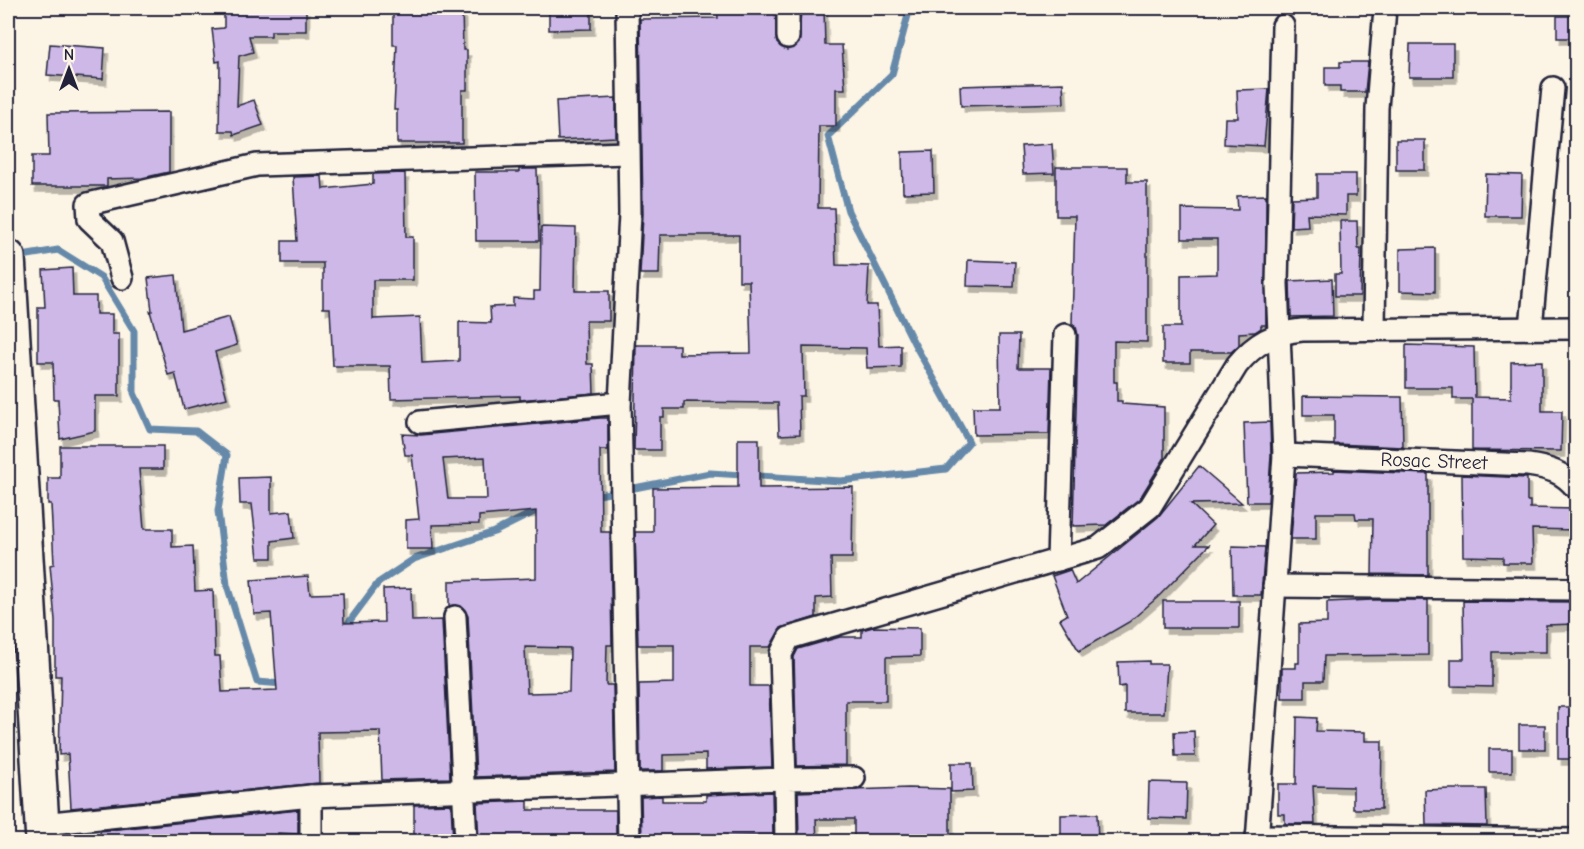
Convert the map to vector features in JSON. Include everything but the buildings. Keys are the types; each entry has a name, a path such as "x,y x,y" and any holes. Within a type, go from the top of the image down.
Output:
{"highway":[{"path":"8,257 42,833"}],"street":[{"path":"627,8 630,214 620,403 620,477 629,842"},
{"path":"788,8 788,37"},
{"path":"1374,328 1377,108 1385,8"},
{"path":"1283,26 1277,254 1284,455 1257,839 1576,840"},
{"path":"1531,327 1553,88"},
{"path":"122,278 112,241 89,219 88,204 257,165 628,153"},
{"path":"786,842 781,654 789,639 1098,548 1150,507 1237,365 1258,345 1279,334 1302,330 1374,328 1576,328"},
{"path":"1058,560 1065,335"},
{"path":"420,422 620,403"},
{"name":"Rosac Street","path":"1284,455 1528,465 1558,472 1568,478 1576,488"},
{"path":"1274,586 1576,589"},
{"path":"455,617 466,842"},
{"path":"42,833 311,796 854,778"},
{"path":"311,796 311,842"}],"waterway":[{"path":"594,496 710,473 841,481 946,469 969,442 914,343 848,211 828,136 892,74 910,8"},
{"path":"16,257 58,250 101,277 134,331 134,393 150,429 196,431 227,455 218,511 227,585 257,682 283,684"},
{"path":"343,630 378,583 414,559 494,532 540,509"}]}
